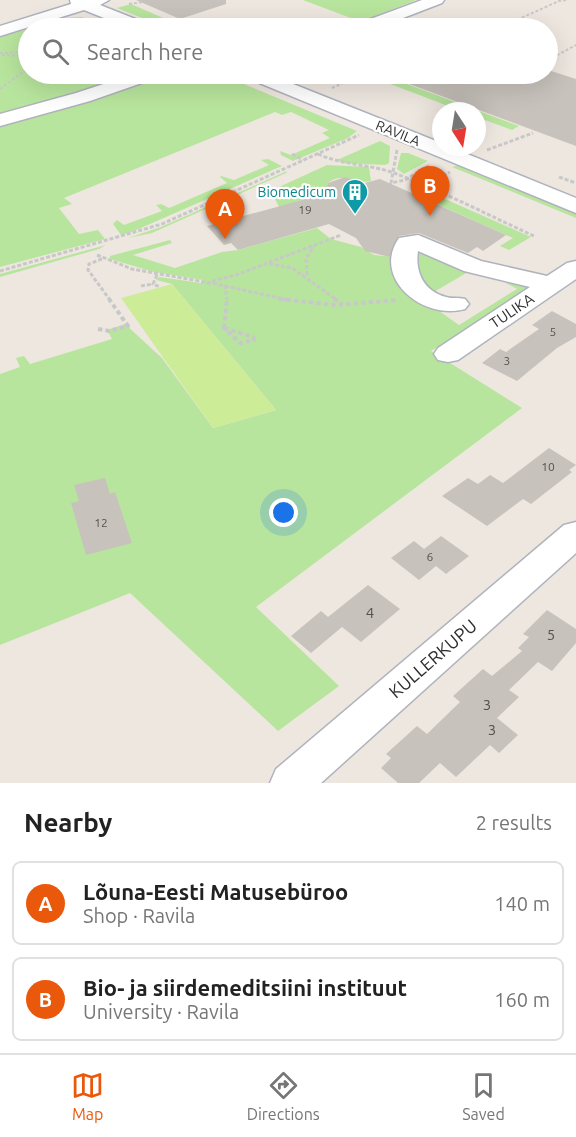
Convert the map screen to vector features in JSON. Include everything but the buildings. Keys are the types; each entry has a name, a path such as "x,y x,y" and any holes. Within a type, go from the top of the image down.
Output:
{"street":[{"path":"389,18 436,0"},
{"path":"35,18 78,2 103,7 123,18"},
{"path":"103,7 113,18"},
{"path":"0,31 18,24"},
{"path":"0,120 121,84"},
{"name":"RAVILA","path":"278,84 576,206"},
{"path":"456,304 443,305 420,294 411,286 406,272 406,245 411,242 420,243 473,266 551,285"},
{"name":"TULIKA","path":"448,354 576,268"},
{"name":"KULLERKUPU","path":"291,783 576,534"}],"path":[{"path":"522,18 559,1 567,0"},
{"path":"558,55 576,45"},
{"path":"0,54 18,52"},
{"path":"0,54 18,55"},
{"path":"0,89 18,76"},
{"path":"334,87 341,84"},
{"path":"490,150 519,135 533,132"},
{"path":"0,271 152,227 365,133"},
{"path":"398,146 391,183 405,180 436,162"},
{"path":"292,154 303,160"},
{"path":"318,154 335,162 367,166 393,173 534,236"},
{"path":"421,187 455,170"},
{"path":"203,282 225,279 341,235"},
{"path":"307,275 306,259 314,246"},
{"path":"97,255 157,275 225,286 294,301 347,304 394,301 420,294"},
{"path":"98,329 110,331 128,326 88,270 89,264 102,258"},
{"path":"263,265 288,266 307,275 326,295 347,304"},
{"path":"153,284 157,275"},
{"path":"224,328 227,300 225,279"},
{"path":"141,286 153,284 160,286"},
{"path":"224,328 253,337 254,340 240,343 224,328"}],"green space":[{"path":"303,0 416,0 370,18 351,18"},
{"path":"131,4 164,18 142,18 117,8"},
{"path":"18,32 18,84 110,84 0,118 0,37"},
{"path":"127,84 244,84 357,131 348,138 293,161 281,155 280,151 291,155 330,138 322,133 329,130 291,112 282,115 275,112 64,198 72,204 59,208 79,234 98,230 105,239 0,267 0,123"},
{"path":"390,84 407,84 455,102 437,102"},
{"path":"486,114 519,126 512,130 486,120"},
{"path":"380,141 390,146 389,163 385,165 343,163 337,160"},
{"path":"401,153 408,153 428,161 404,174 397,169"},
{"path":"268,159 282,166 134,231 121,235 113,224 117,220 124,225 162,211 156,205 161,204 169,208 227,183 221,176 234,180 269,165 261,160"},
{"path":"327,165 369,167 371,181 338,178 327,184 331,192 279,207 274,197 279,187"},
{"path":"459,165 576,212 576,218 452,167"},
{"path":"287,171 152,233 128,238 161,227"},
{"path":"426,191 531,237 509,250 500,246 513,238 419,196"},
{"path":"317,228 331,239 361,247 374,255 395,257 422,299 459,325 517,289 506,283 528,284 531,288 431,351 522,408 256,607 339,686 278,731 130,593 0,645 0,374 20,367 16,358 24,356 30,364 112,339 107,330 125,324 162,358 213,428 276,410 172,284 156,280 159,277 201,283 203,280 154,272 110,259 110,256 170,240 172,243 133,255 175,268 222,252 238,250"},
{"path":"106,245 99,249 0,277 0,274"},
{"path":"430,253 468,272 434,292 419,284 417,255"},
{"path":"172,284 276,410 213,428 121,298"}],"place":[{"name":"Biomedicum","path":"355,215"},
{"name":"Bio- ja siirdemeditsiini instituut","path":"430,216"},
{"name":"Lõuna-Eesti Matusebüroo","path":"225,239"}]}
